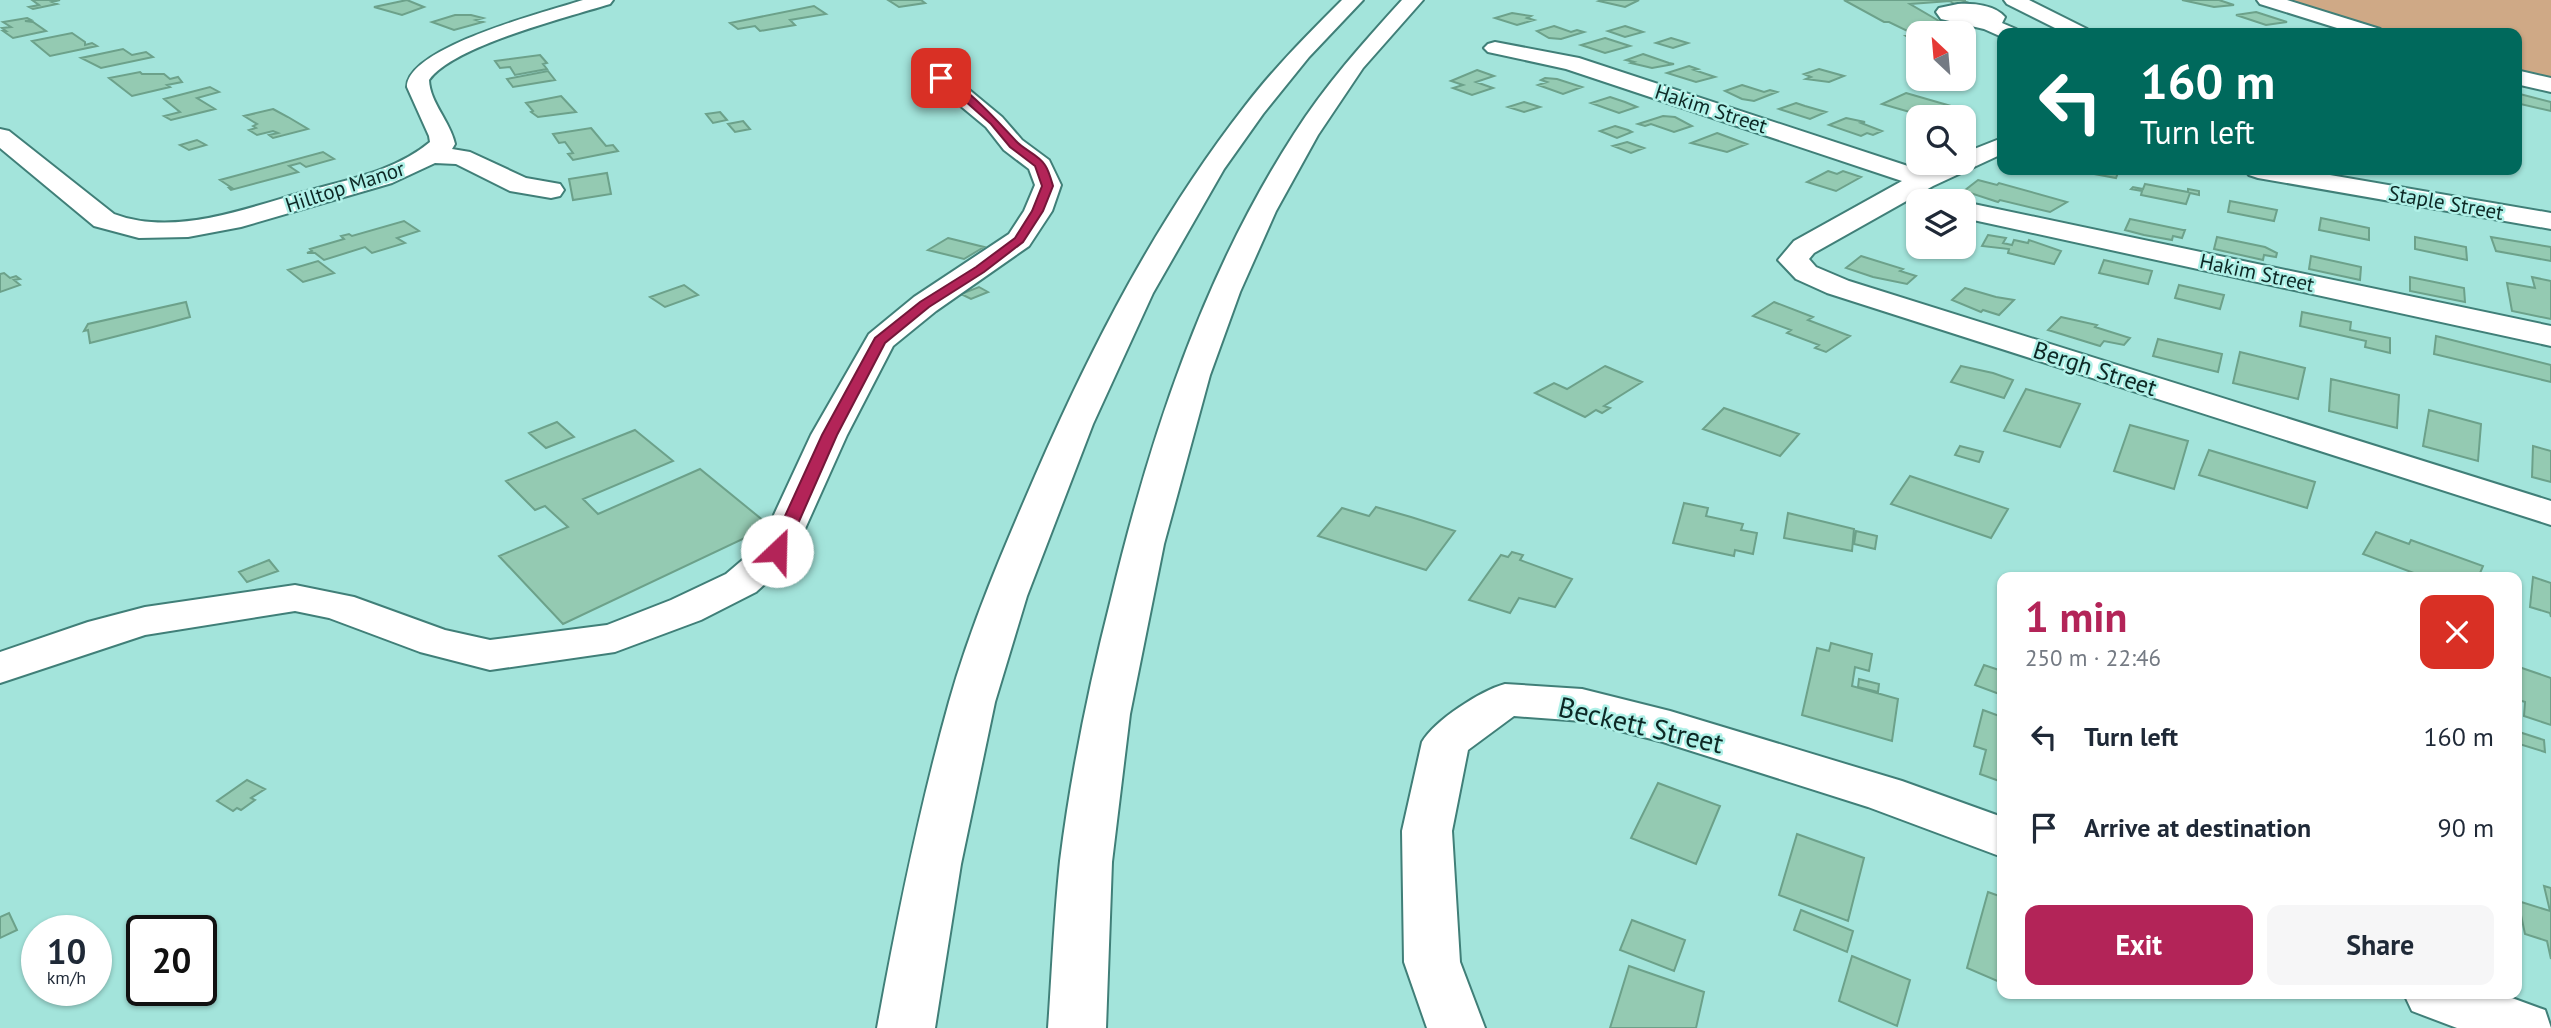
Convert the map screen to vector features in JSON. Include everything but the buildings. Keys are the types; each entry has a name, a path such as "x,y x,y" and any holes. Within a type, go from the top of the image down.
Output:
{"main road":[{"name":"Hilltop Manor","path":"0,136 104,220 123,228 145,230 208,225 250,217 385,177 431,155 443,144 439,125 420,93 418,80 422,72 435,61 481,40 603,0"},
{"path":"906,1028 926,899 972,700 1024,548 1071,431 1153,261 1191,199 1227,145 1293,60 1353,0"},
{"path":"1077,1028 1086,862 1106,716 1136,574 1184,406 1227,292 1284,174 1321,111 1352,69 1413,0"},
{"path":"2014,0 2070,28"},
{"path":"2267,0 2357,28"},
{"name":"Hakim Street","path":"1495,48 1571,63 1913,189"},
{"path":"0,668 103,632 145,621 295,598 340,607 435,642 490,655 556,648 615,638 686,610 741,583 777,551 829,435 880,341 925,304 980,270 1019,240 1038,211 1048,186 1040,165 1013,145 994,122 941,78"},
{"path":"2522,78 2551,85"},
{"path":"1976,156 1997,147"},
{"path":"431,155 461,157 519,185 551,190"},
{"path":"1921,189 1942,175"},
{"name":"Staple Street","path":"2286,175 2551,222"},
{"name":"Bergh Street","path":"1906,197 1804,247 1793,260 1797,267 1838,287 2551,513"},
{"name":"Hakim Street","path":"1976,213 2551,336"},
{"name":"Beckett Street","path":"1456,1028 1432,962 1427,831 1446,742 1505,699 1582,705 1670,727 1885,794 1997,834"},
{"path":"2446,999 2525,1028"}],"shaded area":[{"path":"2283,0 2551,0 2551,78 2522,71 2522,28 2374,28"}],"route":[{"path":"777,551 829,435 880,341 925,304 980,270 1019,240 1038,211 1048,186 1040,165 1013,145 994,122 941,78"}]}
